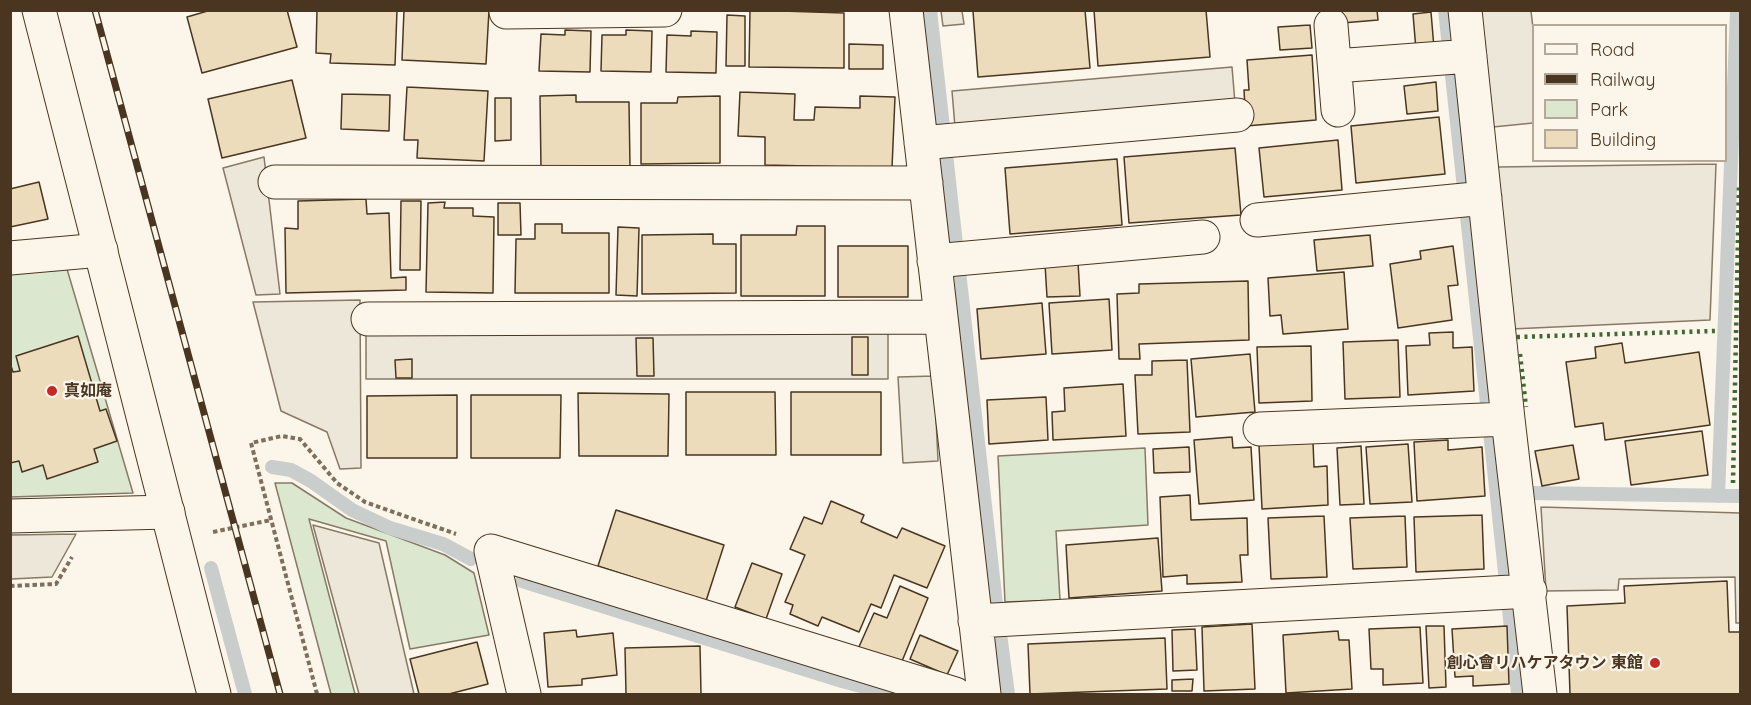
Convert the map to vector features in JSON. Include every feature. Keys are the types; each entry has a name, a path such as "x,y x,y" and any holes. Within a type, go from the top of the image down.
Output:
{"street":[{"path":"39,10 214,694"},
{"path":"506,12 665,10"},
{"path":"906,10 937,142 926,183 953,260 940,317 990,620 984,694"},
{"path":"1465,10 1456,57 1495,420 1516,592 1540,694"},
{"path":"1331,25 1338,110"},
{"path":"1335,66 1456,57"},
{"path":"937,142 1237,115"},
{"path":"275,182 926,183"},
{"path":"1257,220 1471,200"},
{"path":"953,260 1203,237"},
{"path":"10,258 100,250"},
{"path":"368,319 940,317"},
{"path":"1260,429 1495,420"},
{"path":"10,516 168,512"},
{"path":"491,551 524,694"},
{"path":"491,551 955,694"},
{"path":"990,620 1516,592"}],"path":[{"path":"317,694 251,443 282,436 300,439 337,483 365,502 467,538 491,551"},
{"path":"10,586 56,584 98,514"},
{"path":"206,534 271,520"}],"green space":[{"path":"67,269 133,493 11,497 10,273"},
{"path":"1145,448 1148,525 1056,531 1060,600 1005,602 998,456"},
{"path":"275,483 292,483 346,518 445,555 474,573 489,635 410,649 386,541 309,519 355,694 331,694"}],"shaded area":[{"path":"941,11 962,11 964,24 943,26"},
{"path":"1480,11 1531,11 1532,123 1493,127"},
{"path":"1232,67 1235,103 955,127 952,91"},
{"path":"264,157 280,294 256,295 223,168"},
{"path":"1716,164 1710,320 1511,329 1497,167"},
{"path":"360,300 361,468 340,469 327,432 281,411 253,302"},
{"path":"888,333 888,379 366,379 366,334"},
{"path":"934,376 938,461 903,463 898,377"},
{"path":"1541,507 1740,513 1740,623 1736,623 1735,577 1619,579 1618,590 1546,591"},
{"path":"313,525 379,543 414,694 359,694"},
{"path":"76,534 52,577 11,579 11,535"}],"building":[{"path":"211,10 287,10 297,47 202,73 187,17"},
{"path":"317,10 397,10 395,65 330,63 331,54 316,53"},
{"path":"404,10 489,10 486,64 402,60"},
{"path":"750,10 844,13 844,68 749,67"},
{"path":"1085,10 1090,68 978,77 973,11"},
{"path":"1094,10 1206,10 1210,57 1098,66"},
{"path":"1341,10 1377,10 1378,20 1342,23"},
{"path":"1431,12 1434,48 1416,50 1413,14"},
{"path":"727,15 745,16 745,66 726,66"},
{"path":"1310,25 1312,48 1280,50 1278,27"},
{"path":"565,30 591,31 590,72 539,71 541,34 565,35"},
{"path":"626,30 652,31 651,72 601,71 602,35 626,35"},
{"path":"691,31 717,32 716,73 666,72 667,35 691,36"},
{"path":"849,44 883,45 883,69 849,69"},
{"path":"1312,55 1316,120 1246,126 1244,90 1249,90 1247,60"},
{"path":"292,80 306,138 222,158 208,99"},
{"path":"1436,82 1438,111 1407,114 1404,86"},
{"path":"407,87 488,91 484,161 417,158 418,140 404,140"},
{"path":"740,92 795,94 794,120 814,120 815,107 860,108 860,96 895,97 892,168 765,165 765,137 738,136"},
{"path":"342,94 390,95 389,131 341,129"},
{"path":"576,95 576,102 629,102 630,167 541,168 540,96"},
{"path":"720,96 720,163 641,164 641,103 677,103 678,97"},
{"path":"495,98 511,98 511,140 495,141"},
{"path":"1439,117 1445,174 1356,183 1351,126"},
{"path":"1338,140 1342,190 1264,197 1259,148"},
{"path":"1235,148 1241,215 1129,223 1124,157"},
{"path":"1117,159 1122,225 1010,234 1005,168"},
{"path":"39,182 48,219 10,227 10,189"},
{"path":"366,199 367,214 389,213 391,278 406,277 406,290 286,293 285,228 298,229 298,201"},
{"path":"401,201 421,201 420,270 400,270"},
{"path":"445,202 444,208 473,208 473,216 494,217 493,293 426,292 428,203"},
{"path":"498,203 520,203 521,235 498,235"},
{"path":"535,224 562,224 562,233 609,233 609,293 515,293 516,239 535,239"},
{"path":"797,226 825,226 825,296 741,296 741,235 796,235"},
{"path":"618,227 639,228 637,296 616,295"},
{"path":"713,234 713,244 736,244 736,293 642,294 642,235"},
{"path":"1370,235 1373,266 1317,271 1314,240"},
{"path":"838,246 908,246 908,297 838,297"},
{"path":"1453,246 1458,285 1448,286 1452,320 1398,328 1390,264 1421,259 1420,251"},
{"path":"1078,262 1080,296 1047,297 1045,264"},
{"path":"1344,272 1348,329 1283,334 1281,315 1270,316 1268,278"},
{"path":"1248,281 1249,340 1139,344 1140,359 1119,359 1117,294 1139,293 1139,284"},
{"path":"1109,299 1112,350 1052,354 1049,303"},
{"path":"1042,303 1046,354 981,359 977,309"},
{"path":"1453,332 1453,348 1472,347 1474,391 1408,395 1406,346 1430,345 1429,333"},
{"name":"真如庵","path":"78,336 100,411 106,409 117,441 94,449 98,462 47,479 43,465 22,472 19,461 10,463 10,363 13,372 20,371 16,356"},
{"path":"852,337 868,337 868,375 852,375"},
{"path":"636,338 653,338 654,376 637,376"},
{"path":"1398,340 1400,397 1345,399 1343,342"},
{"path":"1622,343 1625,363 1699,352 1710,425 1605,440 1603,423 1575,427 1566,362 1596,358 1595,347"},
{"path":"1311,346 1312,401 1259,403 1257,347"},
{"path":"1250,354 1255,412 1196,417 1191,359"},
{"path":"412,359 412,378 396,378 395,360"},
{"path":"1187,360 1190,432 1138,434 1135,375 1152,375 1152,361"},
{"path":"1123,384 1126,436 1053,440 1052,412 1065,411 1064,388"},
{"path":"686,392 775,392 776,455 686,455"},
{"path":"791,392 881,392 881,455 791,455"},
{"path":"578,393 669,394 668,456 579,456"},
{"path":"457,395 457,458 367,458 367,396"},
{"path":"471,395 561,395 560,458 471,458"},
{"path":"1046,397 1048,440 989,444 987,400"},
{"path":"1702,431 1708,475 1631,485 1625,441"},
{"path":"1232,437 1233,448 1251,447 1254,500 1199,504 1194,440"},
{"path":"1448,440 1448,450 1482,447 1485,496 1417,501 1414,442"},
{"path":"1313,442 1314,467 1327,466 1328,505 1262,509 1259,445"},
{"path":"1408,444 1412,502 1370,504 1366,447"},
{"path":"1573,445 1579,479 1542,486 1535,451"},
{"path":"1361,446 1364,504 1340,505 1337,448"},
{"path":"1189,447 1190,472 1154,473 1153,449"},
{"path":"1190,495 1191,520 1247,518 1248,555 1240,555 1242,582 1187,584 1187,575 1163,577 1160,497"},
{"path":"831,501 864,515 861,522 897,538 902,528 945,546 927,588 894,575 881,608 871,604 859,632 822,617 818,626 790,614 793,605 785,602 805,555 790,549 804,517 822,524"},
{"path":"616,510 724,545 706,601 598,566"},
{"path":"1482,515 1484,569 1416,572 1414,517"},
{"path":"1324,516 1327,577 1271,579 1268,518"},
{"path":"1405,516 1407,567 1353,569 1350,518"},
{"path":"1158,538 1162,591 1069,598 1066,545"},
{"path":"752,563 782,574 766,619 735,607"},
{"name":"創心會リハケアタウン 東館","path":"1727,581 1729,632 1740,632 1740,694 1570,694 1567,606 1625,603 1624,586"},
{"path":"900,586 928,598 900,666 858,649 874,613 887,618"},
{"path":"1252,624 1255,689 1204,691 1202,627"},
{"path":"1426,626 1444,626 1446,687 1429,688"},
{"path":"1507,626 1509,684 1473,686 1473,676 1455,677 1452,629"},
{"path":"1420,627 1423,683 1383,685 1383,669 1371,669 1369,629"},
{"path":"1195,629 1197,670 1173,671 1172,630"},
{"path":"576,630 577,637 613,633 617,675 582,679 582,685 548,687 544,633"},
{"path":"1338,631 1339,640 1349,640 1352,689 1286,693 1283,635"},
{"path":"920,635 958,651 947,675 910,659"},
{"path":"1165,638 1167,689 1030,694 1028,644"},
{"path":"477,642 488,684 449,694 419,694 410,659"},
{"path":"700,646 701,694 626,694 625,648"},
{"path":"1193,679 1192,691 1172,691 1172,680"}],"waterway":[{"path":"930,10 1008,694"},
{"path":"1445,10 1518,694"},
{"path":"1718,496 1737,10"},
{"path":"272,467 291,470 352,510 390,528 443,544 471,559"},
{"path":"1530,493 1740,496"},
{"path":"211,568 245,694"},
{"path":"522,581 890,694"}],"railway":[{"path":"95,10 280,694"}],"hedge":[{"path":"1733,483 1739,187"},
{"path":"1517,337 1716,331"},
{"path":"1520,354 1526,407"}],"place":[{"name":"真如庵","path":"52,391"},
{"name":"創心會リハケアタウン 東館","path":"1655,663"}]}
